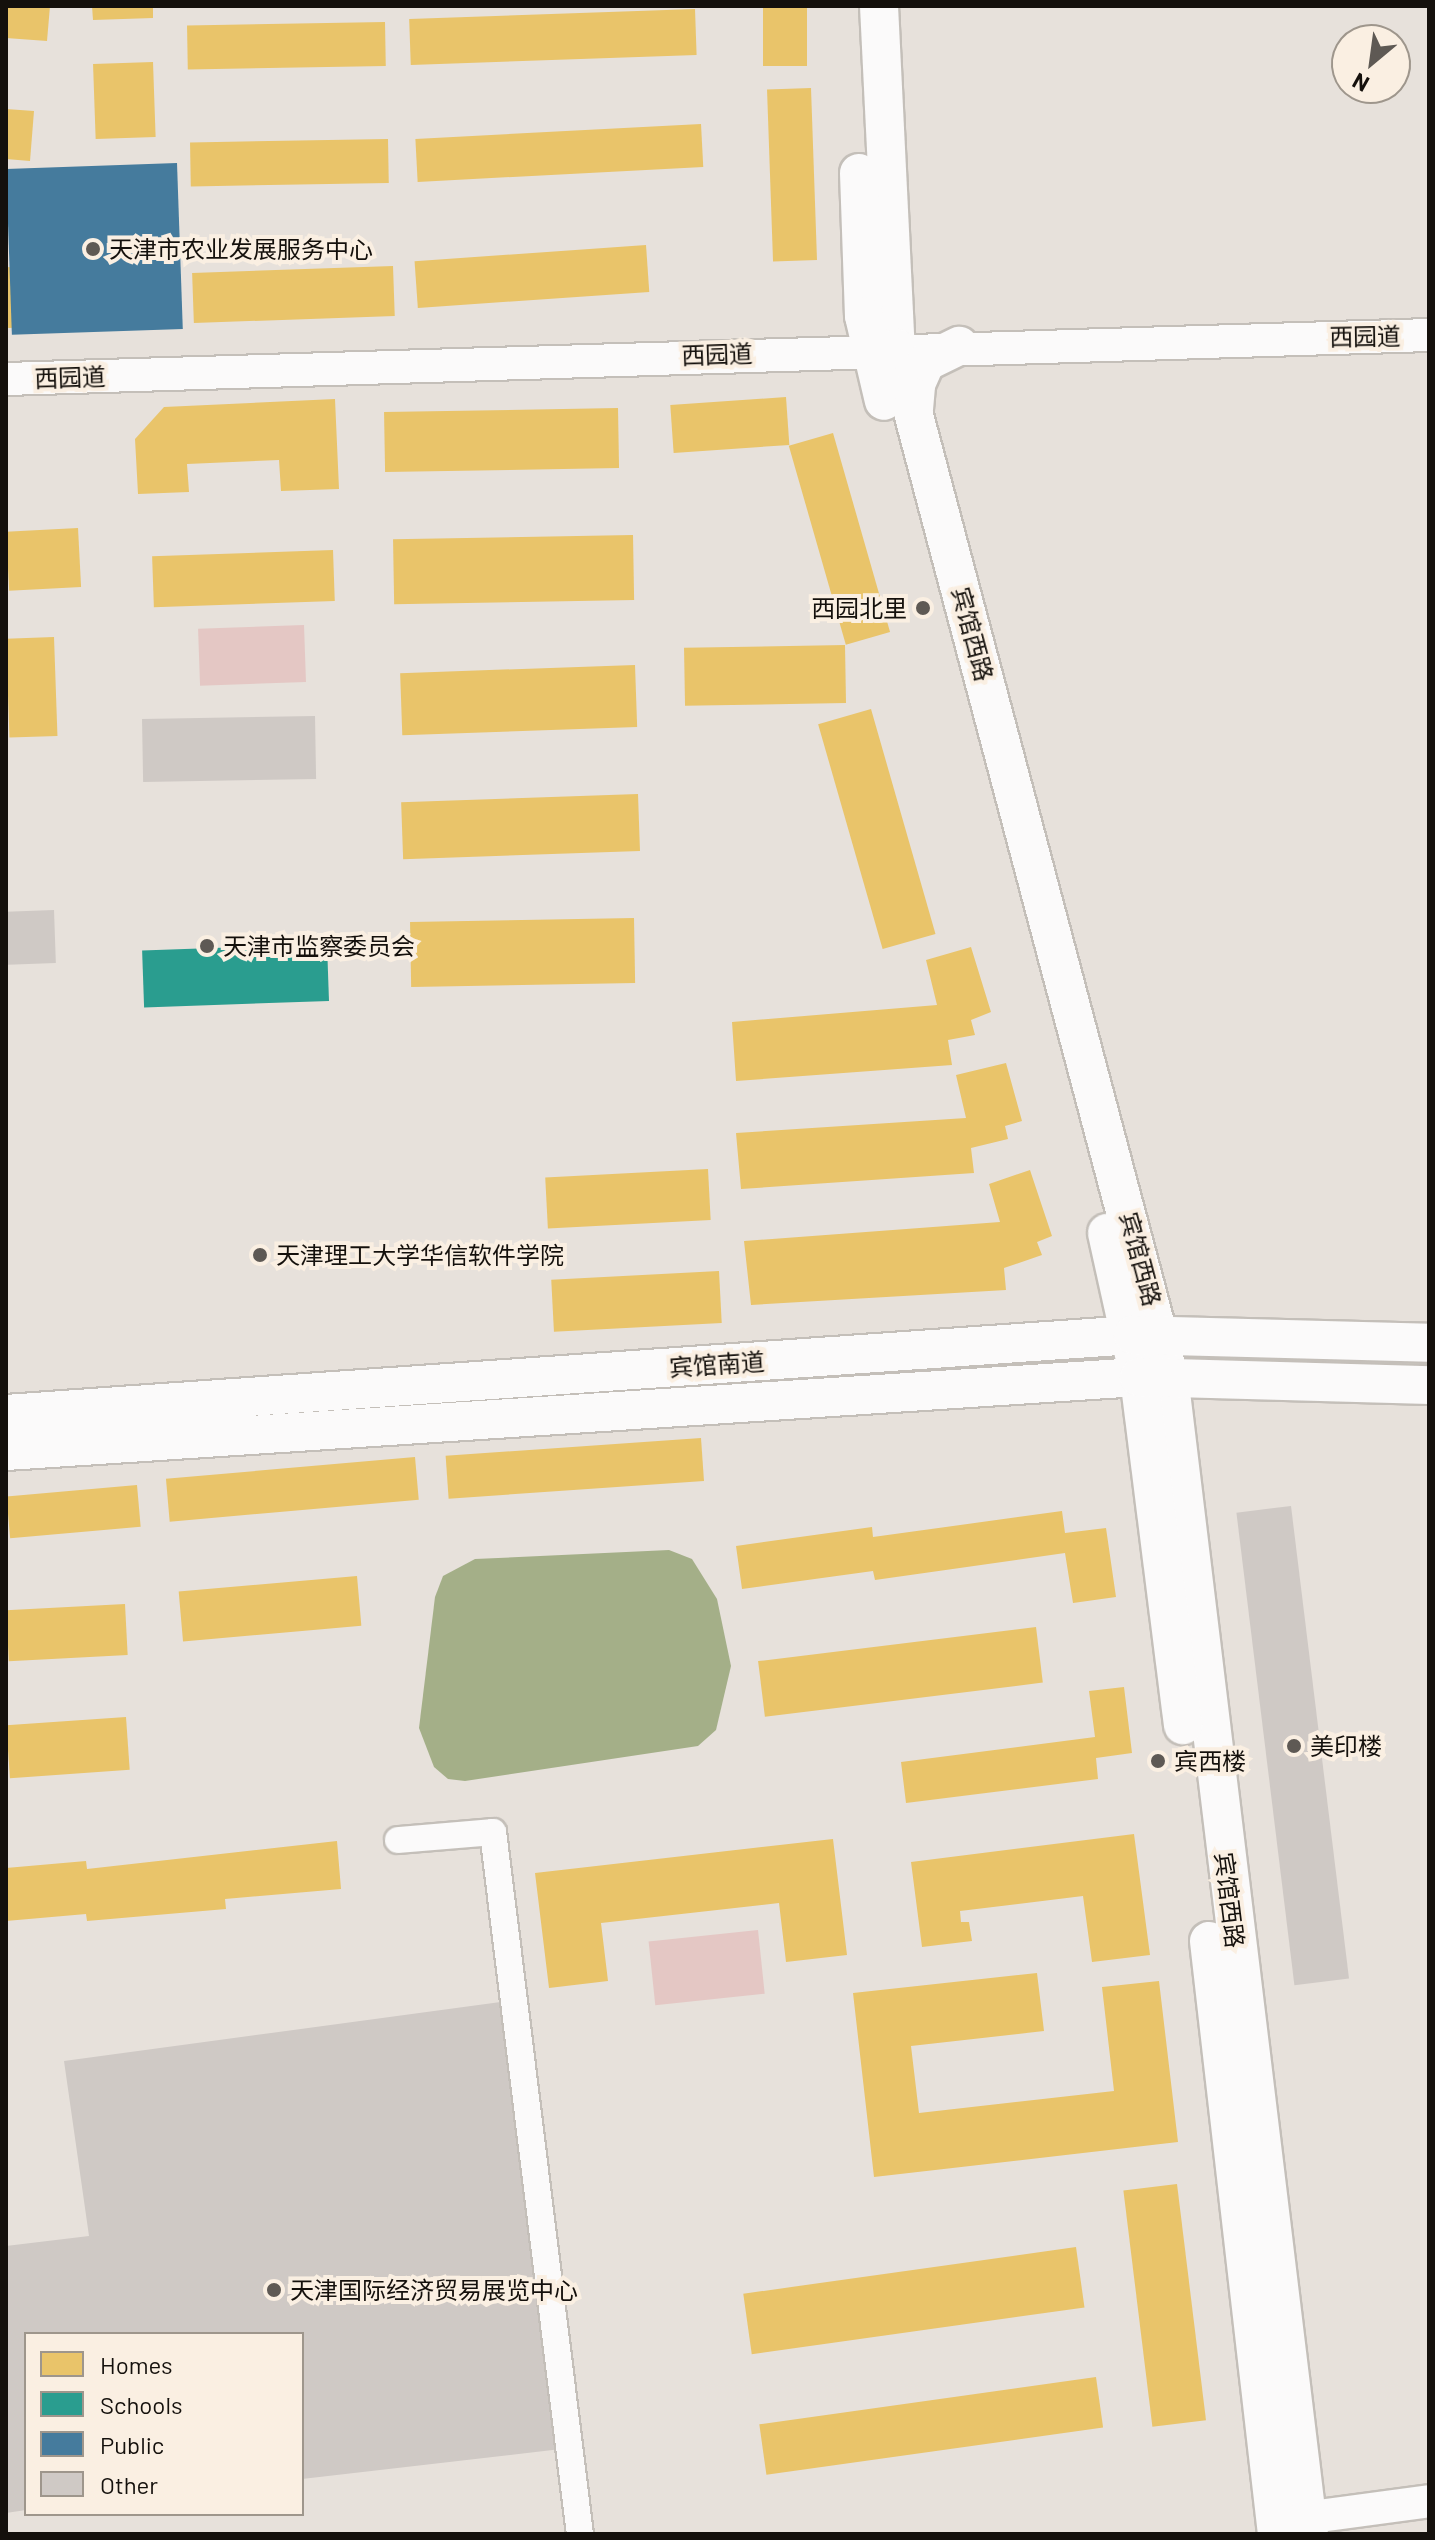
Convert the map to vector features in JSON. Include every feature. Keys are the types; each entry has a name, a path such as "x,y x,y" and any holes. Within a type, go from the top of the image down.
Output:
{"main road":[{"name":"宾馆西路","path":"853,6 889,343 901,416 1055,1021 1147,1335 1292,2527"},
{"name":"宾馆西路","path":"879,6 889,343"},
{"path":"901,416 926,362 960,336"},
{"name":"宾馆南道","path":"6,1414 1147,1335 1429,1343"},
{"name":"宾馆南道","path":"6,1451 1154,1376 1429,1385"}],"street":[{"name":"西园道","path":"6,379 889,343 960,336 1429,315"},
{"name":"西园道","path":"960,336 1429,335"},
{"name":"西园道","path":"6,357 889,343"},
{"path":"398,1840 493,1832 580,2534"},
{"path":"1292,2527 1429,2501"}],"shaded area":[{"path":"304,625 306,682 200,686 198,629"},
{"path":"669,1550 692,1559 717,1599 731,1666 716,1730 698,1746 465,1781 448,1779 434,1767 419,1728 435,1597 443,1576 475,1559"},
{"path":"758,1930 765,1994 655,2005 649,1941"}],"building: Homes":[{"path":"6,6 50,6 47,41 6,38"},
{"path":"92,6 153,6 153,18 93,20"},
{"path":"763,6 807,6 807,66 763,66"},
{"path":"695,9 697,55 411,65 409,19"},
{"path":"385,22 386,66 188,69 187,25"},
{"path":"153,62 156,137 96,139 93,64"},
{"path":"811,88 817,260 773,261 767,90"},
{"path":"6,109 34,111 30,161 6,159"},
{"path":"701,124 703,167 418,182 415,139"},
{"path":"388,139 389,183 191,186 190,142"},
{"path":"646,245 649,292 418,308 415,261"},
{"path":"67,265 69,326 8,328 6,267"},
{"path":"393,266 395,316 194,323 192,273"},
{"path":"786,397 789,445 674,453 670,405"},
{"path":"335,399 339,489 281,491 279,460 187,464 189,492 138,494 135,439 164,407"},
{"path":"618,408 619,468 385,472 384,412"},
{"path":"833,433 890,632 846,645 789,446"},
{"path":"78,528 81,587 9,591 6,532"},
{"path":"633,535 634,600 394,604 393,539"},
{"path":"333,550 335,601 154,607 152,556"},
{"path":"54,637 57,736 9,738 6,639"},
{"path":"845,645 846,703 685,706 684,648"},
{"path":"635,665 637,727 402,735 400,673"},
{"path":"871,709 935,934 883,949 818,724"},
{"path":"638,794 640,851 403,859 401,802"},
{"path":"634,918 635,983 411,987 410,922"},
{"path":"971,947 991,1012 971,1020 975,1035 948,1040 952,1065 736,1081 732,1022 937,1005 926,960"},
{"path":"1006,1063 1022,1121 1005,1126 1008,1139 971,1148 974,1173 741,1189 736,1133 966,1118 956,1075"},
{"path":"708,1169 711,1220 548,1228 545,1178"},
{"path":"1030,1170 1052,1236 1037,1242 1042,1255 1004,1268 1006,1290 751,1305 744,1241 1000,1222 989,1184"},
{"path":"719,1271 722,1323 554,1332 551,1280"},
{"path":"701,1438 704,1481 449,1499 446,1456"},
{"path":"415,1457 419,1500 170,1522 166,1479"},
{"path":"137,1485 141,1527 10,1538 6,1496"},
{"path":"1062,1511 1065,1533 1106,1528 1116,1597 1073,1603 1065,1553 875,1580 873,1571 742,1589 736,1546 872,1527 873,1537"},
{"path":"357,1576 361,1626 183,1641 179,1592"},
{"path":"125,1604 128,1655 9,1661 6,1610"},
{"path":"1036,1627 1043,1683 765,1717 758,1661"},
{"path":"1124,1687 1132,1753 1096,1758 1098,1779 906,1803 901,1762 1095,1737 1089,1691"},
{"path":"126,1717 130,1770 10,1778 6,1725"},
{"path":"1134,1834 1150,1955 1092,1962 1083,1896 960,1911 961,1922 969,1922 972,1941 922,1947 911,1862"},
{"path":"833,1839 847,1955 786,1962 779,1903 601,1923 608,1981 549,1988 535,1873"},
{"path":"337,1841 341,1889 225,1899 226,1909 87,1921 86,1914 6,1921 6,1868 86,1861 87,1869"},
{"path":"1037,1973 1044,2031 911,2046 919,2113 1114,2091 1102,1987 1159,1981 1178,2142 874,2177 853,1993"},
{"path":"1177,2184 1206,2420 1152,2427 1123,2191"},
{"path":"1076,2247 1084,2307 752,2354 743,2294"},
{"path":"1096,2377 1103,2428 766,2475 759,2424"}],"building: Schools":[{"path":"327,944 329,1001 144,1007 142,950"}],"building: Public":[{"name":"天津市农业发展服务中心","path":"177,163 183,329 12,335 6,169"}],"building: Other":[{"path":"315,716 316,779 143,782 142,719"},
{"path":"54,910 56,963 8,965 6,912"},
{"name":"美印楼","path":"1291,1506 1349,1978 1294,1985 1236,1513"},
{"name":"天津国际经济贸易展览中心","path":"508,2001 561,2449 304,2479 304,2332 24,2332 24,2510 6,2513 6,2246 89,2236 64,2061"}],"place":[{"name":"天津市农业发展服务中心","path":"93,249"},
{"name":"西园北里","path":"923,608"},
{"name":"天津市监察委员会","path":"207,946"},
{"name":"天津理工大学华信软件学院","path":"260,1255"},
{"name":"美印楼","path":"1294,1746"},
{"name":"宾西楼","path":"1158,1761"},
{"name":"天津国际经济贸易展览中心","path":"274,2290"}]}
